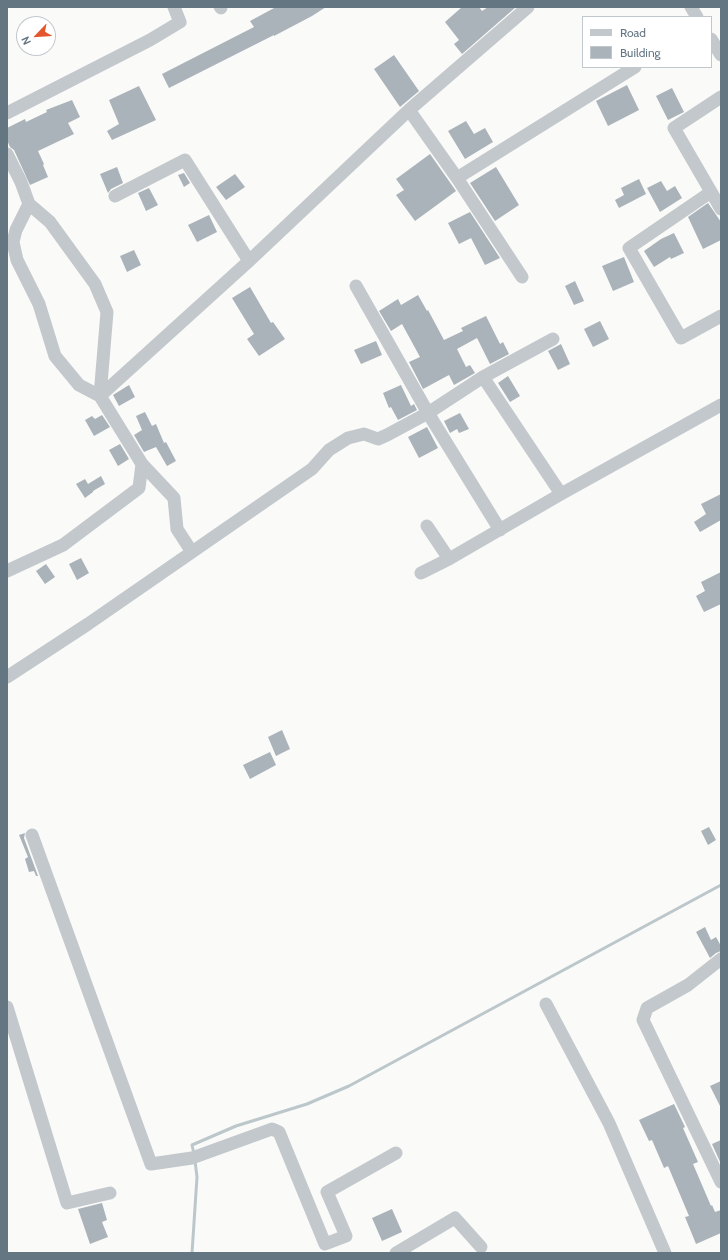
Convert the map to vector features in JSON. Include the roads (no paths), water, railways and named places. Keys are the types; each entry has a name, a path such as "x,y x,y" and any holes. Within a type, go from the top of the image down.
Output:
{"street":[{"path":"7,113 150,40 180,22 174,7"},
{"path":"100,396 248,261 409,110 528,7"},
{"path":"691,7 696,16"},
{"path":"712,41 721,55"},
{"path":"457,178 633,68"},
{"path":"721,97 674,128 721,209"},
{"path":"409,110 457,178 522,277"},
{"path":"7,157 29,204 50,222 95,284 107,312 100,396"},
{"path":"115,196 185,160 248,261"},
{"path":"711,192 629,248 681,338 721,316"},
{"path":"29,204 13,242 16,260 39,304 55,356 79,385 100,396 142,464 174,498 177,529 192,552"},
{"path":"7,225 21,220"},
{"path":"356,286 428,413 500,530"},
{"path":"7,676 88,624 312,469 329,450 348,438 364,434 378,439 387,435 428,413 483,377 553,339"},
{"path":"483,377 561,494"},
{"path":"421,574 721,405"},
{"path":"7,571 63,545 139,488 142,464"},
{"path":"427,526 449,559"},
{"path":"32,835 151,1164 196,1156 272,1129 279,1132 324,1244 346,1236 327,1192 396,1153"},
{"path":"721,959 688,985 647,1008 643,1020 721,1182"},
{"path":"546,1004 609,1123 665,1253"},
{"path":"7,1007 67,1203 110,1193"},
{"path":"396,1253 455,1218 481,1247"}],"waterway":[{"path":"194,1154 192,1145 236,1126 307,1104 349,1086 721,885"},
{"path":"192,1253 197,1177 195,1161"}]}
